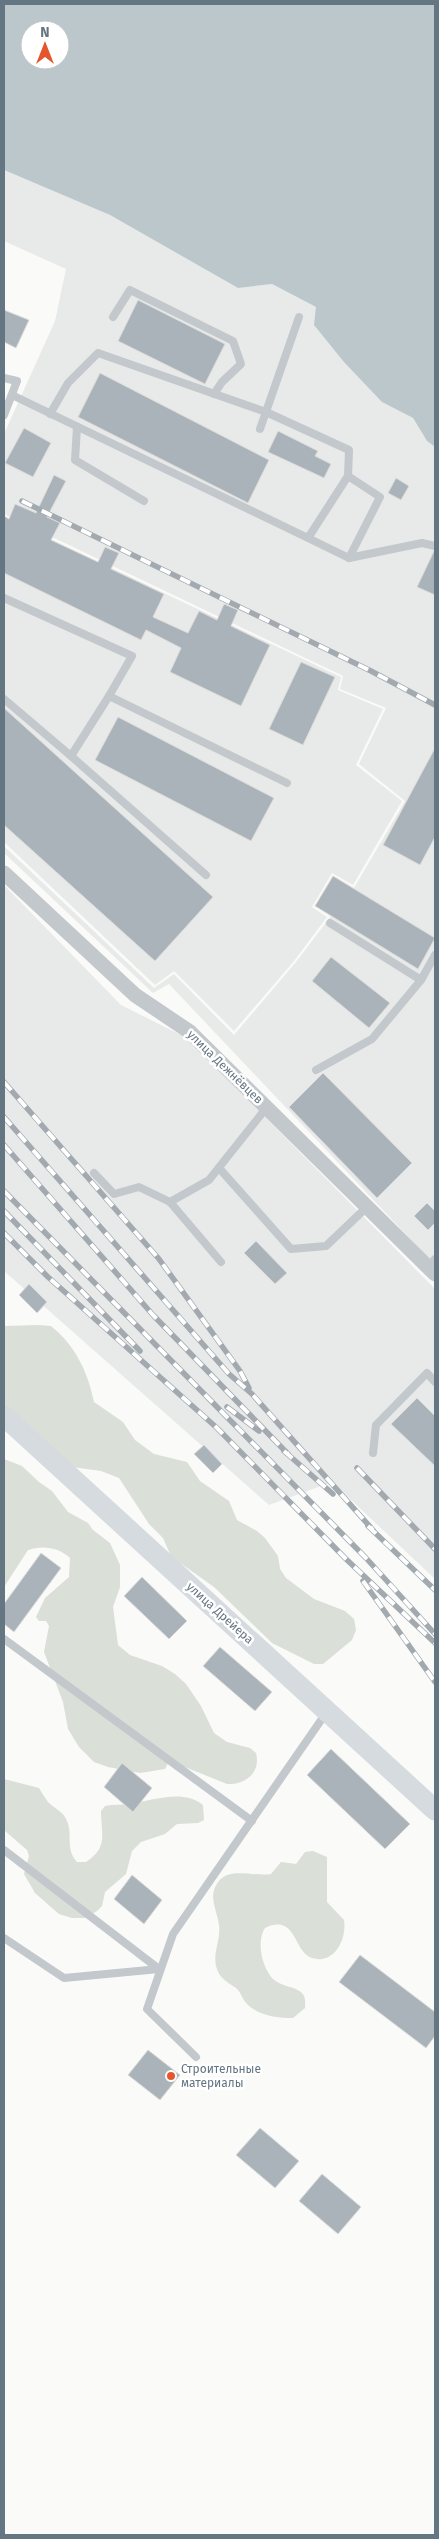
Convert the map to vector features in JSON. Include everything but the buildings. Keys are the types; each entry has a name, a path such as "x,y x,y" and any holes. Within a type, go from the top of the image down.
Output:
{"main road":[{"name":"улица Дрейера","path":"4,1416 435,1810"}],"street":[{"name":"улица Дежнёвцев","path":"4,873 135,994 190,1032 368,1206 433,1266"}],"lane":[{"path":"113,317 130,290 233,341 241,364 222,382 214,394"},
{"path":"260,429 299,317"},
{"path":"50,414 68,382 98,354 266,412 349,450 348,476 308,538"},
{"path":"4,378 17,381 4,415"},
{"path":"12,395 349,558 422,544 435,546"},
{"path":"77,427 75,460 144,501"},
{"path":"348,476 380,496 349,558"},
{"path":"4,598 132,656 110,696 71,756"},
{"path":"110,696 287,783"},
{"path":"4,699 206,875"},
{"path":"330,923 421,980"},
{"path":"316,1070 372,1039 421,980 435,955"},
{"path":"170,1202 209,1180 267,1107"},
{"path":"219,1168 291,1249 326,1246 368,1206"},
{"path":"94,1173 114,1194 139,1187 170,1202 221,1262"},
{"path":"373,1453 376,1426 427,1373 435,1382"},
{"path":"4,1639 252,1821"},
{"path":"196,2056 147,2009 159,1969 173,1934 327,1711"},
{"path":"4,1850 159,1969"},
{"path":"4,1938 64,1978 159,1969"}],"shaded area":[{"path":"4,4 435,4 435,447 427,441 413,418 382,402 344,362 314,325 316,307 272,284 238,288 110,215 4,170"},
{"path":"4,170 110,215 238,288 272,284 316,307 382,402 413,418 427,441 435,447 435,1265 169,984 153,993 4,853 4,846 154,988 174,974 234,1035 296,962 331,916 315,906 333,876 354,888 405,801 359,764 386,708 340,689 343,676 4,514 4,434 55,321 66,269 4,241"},
{"path":"4,517 341,677 338,690 383,709 356,765 402,801 353,885 332,873 312,907 327,917 294,961 234,1031 174,971 155,985 4,842"},
{"path":"4,885 121,1005 187,1038 435,1289 435,1579 332,1482 269,1505 4,1271"},
{"path":"4,1326 51,1326 74,1350 88,1380 94,1402 123,1422 135,1440 154,1454 187,1462 200,1481 229,1501 237,1520 257,1531 265,1538 278,1556 280,1569 286,1578 314,1599 345,1611 354,1619 356,1630 352,1640 323,1664 314,1664 272,1643 214,1587 170,1554 163,1538 149,1524 119,1478 101,1471 72,1467 10,1413 4,1405"},
{"path":"4,1459 22,1466 52,1491 68,1512 88,1523 93,1530 110,1543 120,1565 120,1587 113,1607 118,1645 130,1655 162,1666 175,1674 186,1684 201,1706 214,1733 227,1742 250,1748 256,1753 256,1766 246,1780 227,1784 175,1763 168,1763 165,1769 140,1773 108,1767 94,1762 79,1747 68,1729 63,1702 44,1652 49,1626 46,1621 39,1621 36,1617 45,1598 69,1577 70,1558 56,1549 39,1548 28,1550 4,1587"},
{"path":"4,1779 39,1788 48,1802 59,1810 69,1826 71,1852 77,1862 86,1862 98,1851 101,1845 101,1811 105,1806 176,1796 186,1797 203,1805 204,1820 198,1823 177,1824 165,1834 141,1842 132,1851 126,1874 105,1892 102,1906 86,1918 72,1918 59,1914 35,1893 24,1874 29,1856 27,1850 4,1830"},
{"path":"313,1851 327,1857 327,1902 344,1920 343,1935 338,1948 333,1954 327,1958 320,1959 312,1958 306,1954 289,1929 275,1925 265,1928 262,1933 261,1947 263,1961 269,1974 276,1982 302,1993 305,2002 305,2008 293,2018 268,2016 247,2004 238,1990 224,1979 217,1970 215,1956 219,1930 213,1897 215,1887 219,1881 230,1874 271,1874 281,1862 296,1864 305,1852"}],"railway":[{"path":"22,501 371,671 435,705"},
{"path":"4,1082 159,1259 240,1371 249,1388"},
{"path":"4,1117 229,1374 252,1394 373,1530"},
{"path":"4,1145 153,1315 288,1454"},
{"path":"4,1191 366,1558 435,1634"},
{"path":"4,1211 140,1351"},
{"path":"4,1233 48,1277 217,1428 346,1559 435,1643"},
{"path":"227,1407 259,1431"},
{"path":"284,1451 333,1494"},
{"path":"357,1468 435,1549"},
{"path":"368,1526 435,1590"},
{"path":"363,1581 435,1682"}],"place":[{"name":"Строительные материалы","path":"171,2076"}]}
